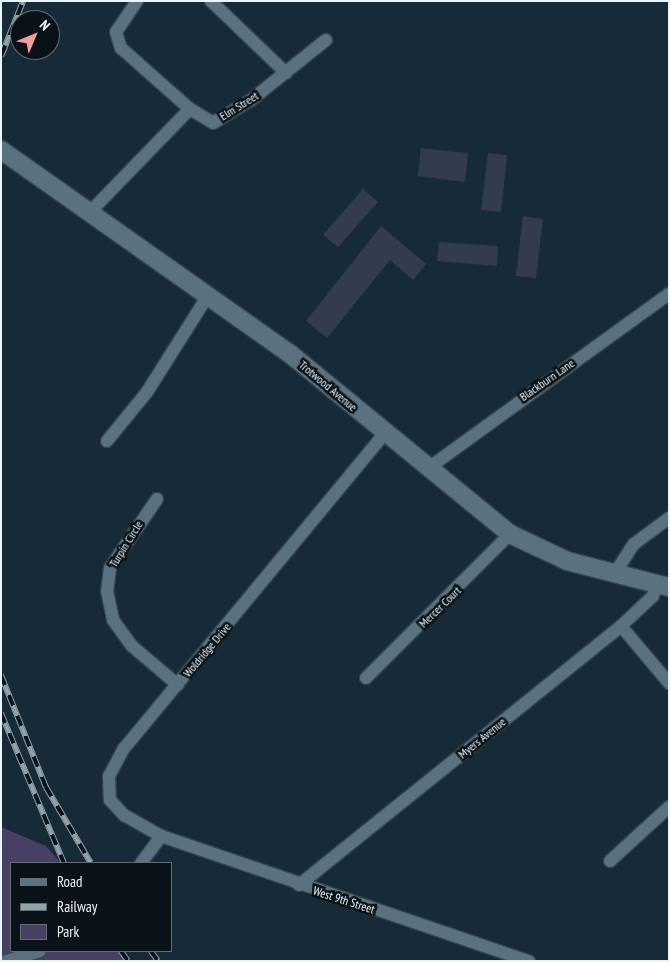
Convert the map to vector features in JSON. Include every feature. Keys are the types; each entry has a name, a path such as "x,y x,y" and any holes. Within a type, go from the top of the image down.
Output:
{"main road":[{"name":"Trotwood Avenue","path":"1,150 209,294 510,534 613,576 662,585"}],"street":[{"path":"91,211 190,109 121,48 116,32 137,1"},
{"path":"212,1 286,73"},
{"name":"Elm Street","path":"190,109 213,123 286,73 326,40"},
{"path":"107,440 147,392 209,294"},
{"name":"Blackburn Lane","path":"427,469 669,294"},
{"name":"Woldridge Drive","path":"161,836 124,815 110,800 109,776 124,748 386,434"},
{"name":"Turpin Circle","path":"157,499 110,568 107,591 113,620 132,646 178,685"},
{"path":"613,576 634,544 669,518"},
{"name":"Mercer Court","path":"366,678 510,534"},
{"name":"Myers Avenue","path":"299,885 621,626 662,585"},
{"path":"621,626 669,683"},
{"path":"610,861 669,807"},
{"path":"142,862 161,836"},
{"name":"West 9th Street","path":"161,836 299,885 528,961"},
{"path":"6,961 37,952"}],"green space":[{"path":"1,827 46,846 60,862 10,862 10,952 122,952 128,961 1,961"}],"building":[{"path":"421,148 468,153 465,182 418,176"},
{"path":"488,153 507,155 501,212 481,210"},
{"path":"363,189 378,202 338,247 323,235"},
{"path":"523,216 543,219 536,278 516,276"},
{"path":"381,226 426,264 413,280 390,260 327,338 306,321"},
{"path":"439,242 498,246 497,266 437,261"}],"railway":[{"path":"1,56 23,1"},
{"path":"1,675 46,787 90,862"},
{"path":"1,713 64,862"},
{"path":"122,952 128,961"},
{"path":"152,952 158,961"}]}
